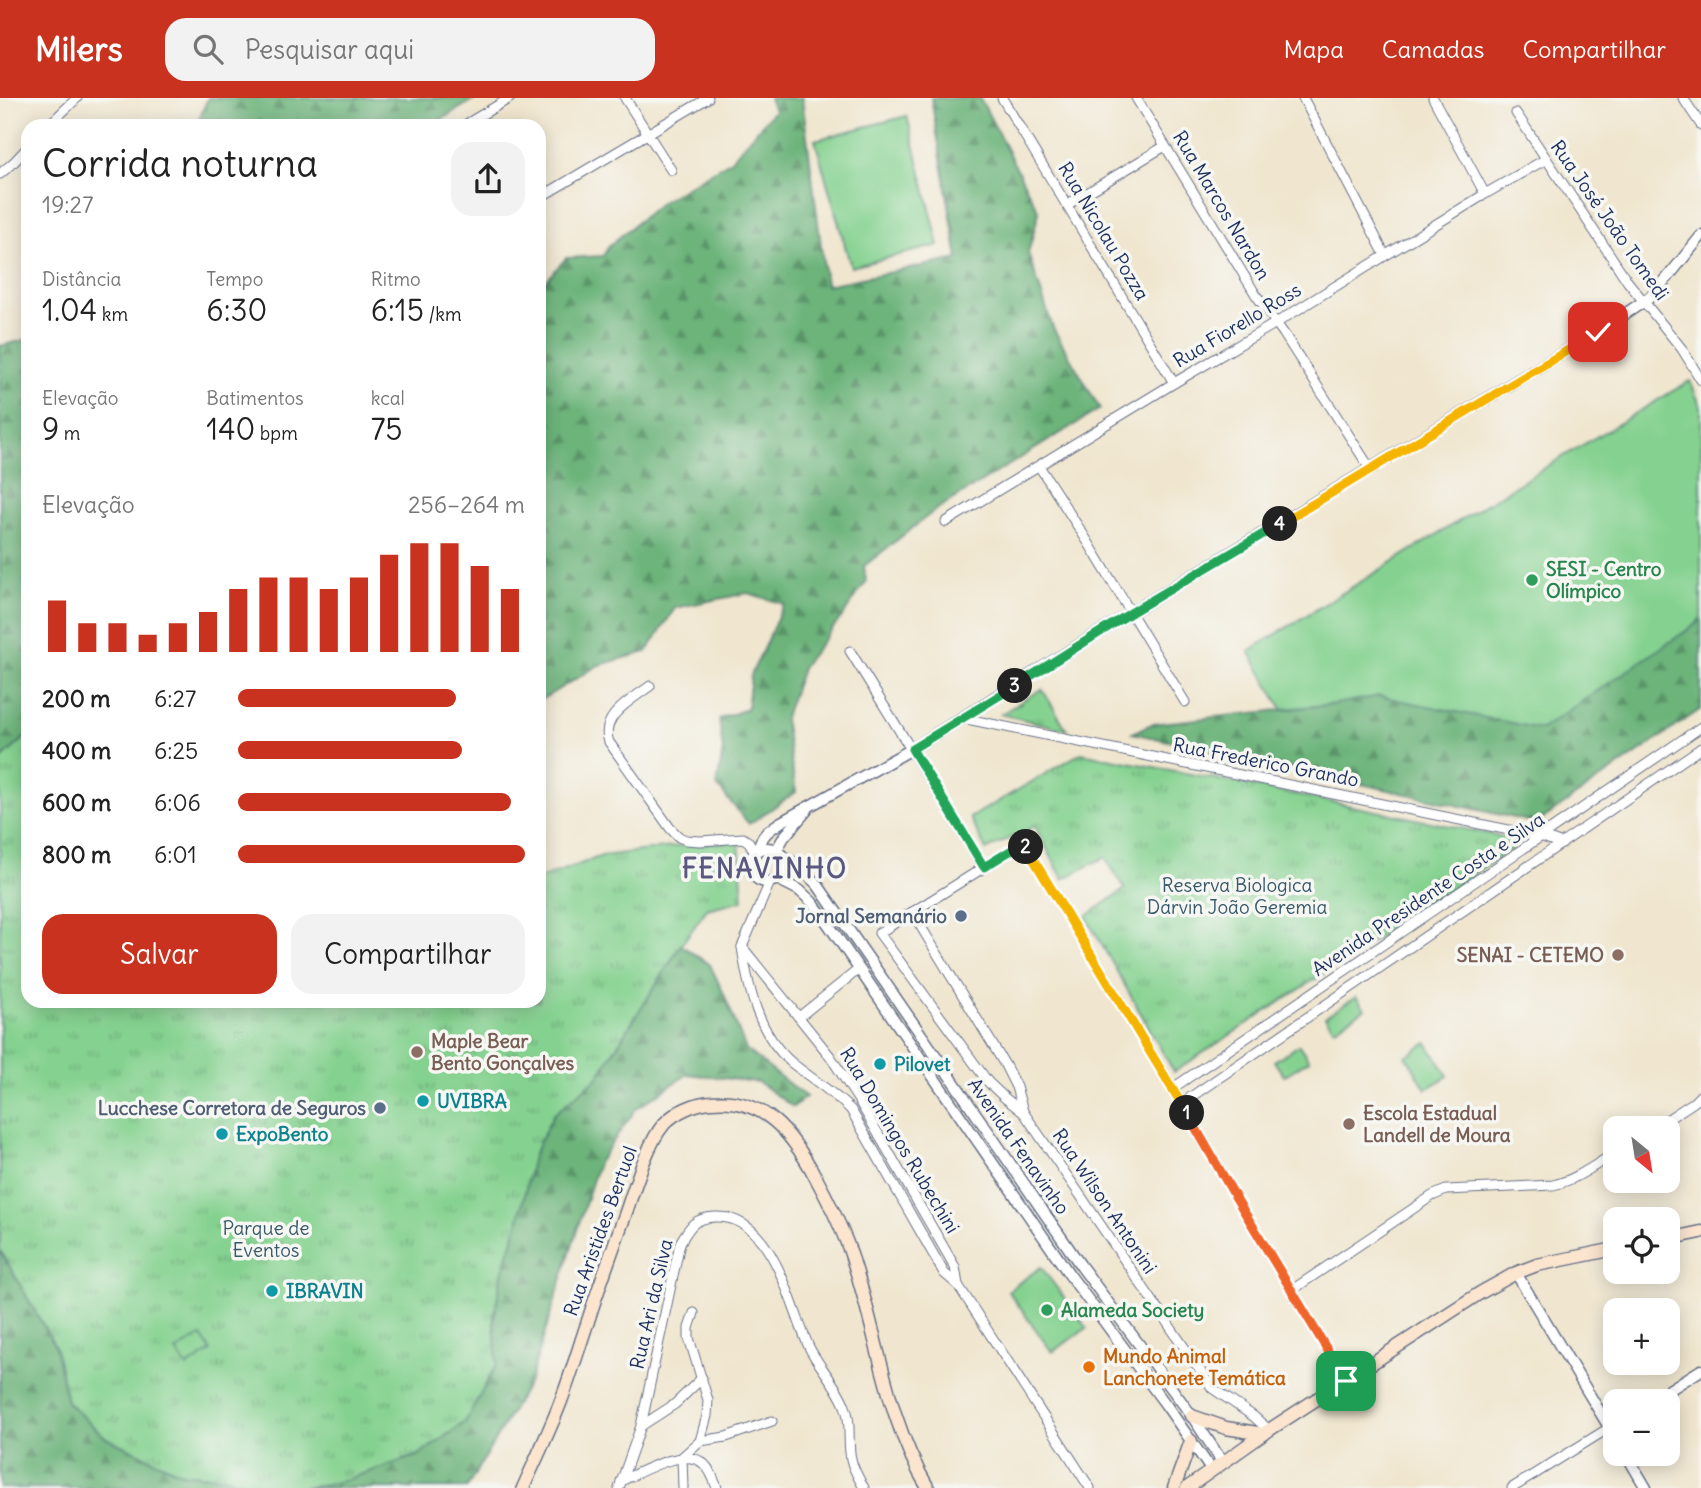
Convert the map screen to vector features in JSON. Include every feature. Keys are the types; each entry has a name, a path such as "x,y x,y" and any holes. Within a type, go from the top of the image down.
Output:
{"main road":[{"name":"Rua Aristides Bertuol","path":"523,1488 561,1401 649,1147 664,1124 681,1111 701,1103 719,1101 740,1103 777,1122 796,1142 830,1203 848,1245 896,1415 908,1448 928,1488"},
{"path":"1680,1236 1701,1232"},
{"path":"1187,1488 1267,1432 1480,1293 1516,1273 1548,1262 1603,1251"},
{"path":"1192,1416 1226,1428 1267,1432"},
{"path":"1174,1488 1191,1441"}],"street":[{"path":"55,119 77,98"},
{"path":"475,119 510,98"},
{"path":"625,98 671,170"},
{"path":"546,194 708,98"},
{"name":"Rua Nicolau Pozza","path":"1002,98 1174,383"},
{"name":"Rua Marcos Nardon","path":"1136,98 1256,295 1371,470"},
{"path":"1303,98 1385,255"},
{"path":"1433,98 1485,194"},
{"path":"1683,98 1701,125"},
{"name":"Rua José João Tomedi","path":"1516,113 1628,282 1682,349 1701,380"},
{"path":"1067,205 1165,146"},
{"path":"0,174 21,154"},
{"name":"Rua Fiorello Ross","path":"946,522 1546,159"},
{"path":"774,880 759,880 751,872 750,860 766,832 912,749 1132,612 1598,332 1644,302 1701,236"},
{"path":"1039,466 1132,612 1185,702"},
{"path":"850,651 984,867"},
{"path":"650,686 615,713 608,722 606,735 609,742 678,837 700,841 743,838 756,852"},
{"name":"Rua Frederico Grando","path":"961,718 1543,836 1562,844"},
{"name":"Avenida Presidente Costa e Silva","path":"1173,1088 1701,727"},
{"name":"Avenida Presidente Costa e Silva","path":"1182,1103 1701,748"},
{"path":"778,853 784,837 811,805"},
{"path":"912,912 1023,843 1173,1088 1346,1381"},
{"path":"742,947 774,880 783,870 783,859 778,853 767,848 756,852"},
{"name":"Avenida Fenavinho","path":"778,853 799,866 817,884 1081,1266 1192,1416 1217,1467"},
{"name":"Avenida Fenavinho","path":"774,880 799,890 812,902 1069,1274 1191,1441 1217,1467"},
{"name":"Rua Wilson Antonini","path":"1024,1113 988,1082 879,933 912,912 1005,1065 1016,1087 1024,1113 1212,1388 1253,1416 1267,1432"},
{"path":"842,944 853,937"},
{"path":"1391,940 1401,954"},
{"name":"Rua Domingos Rubechini","path":"742,947 830,1056 861,1104 955,1267 958,1285"},
{"name":"Rua Domingos Rubechini","path":"742,947 751,995 763,1026 790,1061 851,1110 944,1273 958,1285 1090,1488"},
{"path":"799,1017 859,969"},
{"path":"1341,974 1350,988"},
{"path":"932,1076 944,1068"},
{"path":"1673,1116 1701,1095"},
{"path":"979,1143 990,1135"},
{"path":"1292,1290 1432,1196 1446,1190 1553,1185 1581,1175 1603,1161"},
{"path":"1024,1208 1035,1200"},
{"name":"Rua Ari da Silva","path":"620,1484 641,1426 680,1243 690,1226 703,1217 723,1217 745,1224 766,1246 778,1269 808,1345 844,1403 848,1414 851,1458 864,1488"},
{"path":"1069,1274 1081,1266"},
{"path":"1516,1273 1603,1414"},
{"path":"682,1457 700,1441 709,1400 689,1338 688,1328 694,1313"},
{"path":"1117,1338 1128,1330"},
{"path":"1671,1389 1701,1370"},
{"path":"641,1426 675,1404 702,1378"},
{"path":"1166,1405 1177,1396"},
{"path":"700,1441 726,1437 772,1421"},
{"path":"1513,1488 1603,1436"},
{"path":"682,1457 683,1488"},
{"path":"620,1484 659,1464 682,1457 695,1458 704,1464 717,1488"},
{"path":"1633,1466 1646,1488"}],"green space":[{"path":"208,98 477,98 442,119 199,119"},
{"path":"769,98 802,98 826,285 958,259 931,98 980,98 1039,212 1028,253 1053,328 1100,409 934,511 864,566 866,582 803,666 784,719 796,792 749,824 717,786 723,750 719,719 747,709 751,675 784,604 748,593 675,608 647,652 599,665 546,697 546,281 566,258 603,256 609,246 661,202 730,161 774,111"},
{"path":"907,116 939,245 851,267 815,140"},
{"path":"21,341 21,741 0,760 0,346"},
{"name":"SESI - Centro Olímpico","path":"1690,381 1701,407 1701,618 1696,624 1541,729 1379,696 1282,709 1249,651"},
{"path":"1701,618 1701,709 1537,823 1132,733 1152,724 1335,704 1379,696 1541,729"},
{"path":"1042,689 1067,730 1001,714"},
{"name":"Parque de Eventos","path":"21,741 21,1008 546,1008 546,876 602,856 739,841 743,900 707,909 681,945 597,1078 553,1115 501,1277 494,1319 497,1364 465,1423 419,1455 339,1482 303,1488 259,1488 228,1478 181,1473 106,1438 67,1402 55,1346 0,1250 0,760"},
{"name":"Reserva Biologica Dárvin João Geremia","path":"1081,753 1524,841 1174,1072 1086,917 1125,889 1105,857 1063,879 1035,826 986,850 970,818"},
{"path":"681,945 710,965 746,1050 806,1097 793,1107 758,1082 688,1074 636,1109 598,1163 530,1380 467,1488 303,1488 339,1482 419,1455 465,1422 497,1364 494,1319 501,1277 518,1223 533,1156 553,1115 597,1078"},
{"path":"1356,997 1365,1009 1334,1029 1325,1017"},
{"path":"1427,1043 1448,1076 1426,1089 1406,1056"},
{"path":"1299,1045 1309,1060 1284,1076 1274,1061"},
{"path":"0,1250 55,1346 67,1402 106,1438 181,1473 228,1478 259,1488 0,1488"},
{"name":"Alameda Society","path":"1041,1267 1087,1328 1052,1352 1008,1291"},
{"path":"201,1336 211,1351 187,1367 176,1351"}],"place":[{"name":"SESI - Centro Olímpico","path":"1532,580"},
{"name":"Jornal Semanário","path":"961,916"},
{"name":"SENAI - CETEMO","path":"1618,955"},
{"name":"Maple Bear Bento Gonçalves","path":"417,1052"},
{"name":"Pilovet","path":"880,1064"},
{"name":"UVIBRA","path":"423,1101"},
{"name":"Lucchese Corretora de Seguros","path":"380,1108"},
{"name":"Escola Estadual Landell de Moura","path":"1349,1124"},
{"name":"ExpoBento","path":"222,1134"},
{"name":"IBRAVIN","path":"272,1291"},
{"name":"Alameda Society","path":"1047,1310"},
{"name":"Mundo Animal Lanchonete Temática","path":"1089,1367"}],"district":[{"name":"FENAVINHO","path":"765,868"}],"route":[{"path":"1346,1381 1173,1088 1023,843 984,867 912,749 1132,612 1598,332"}]}
